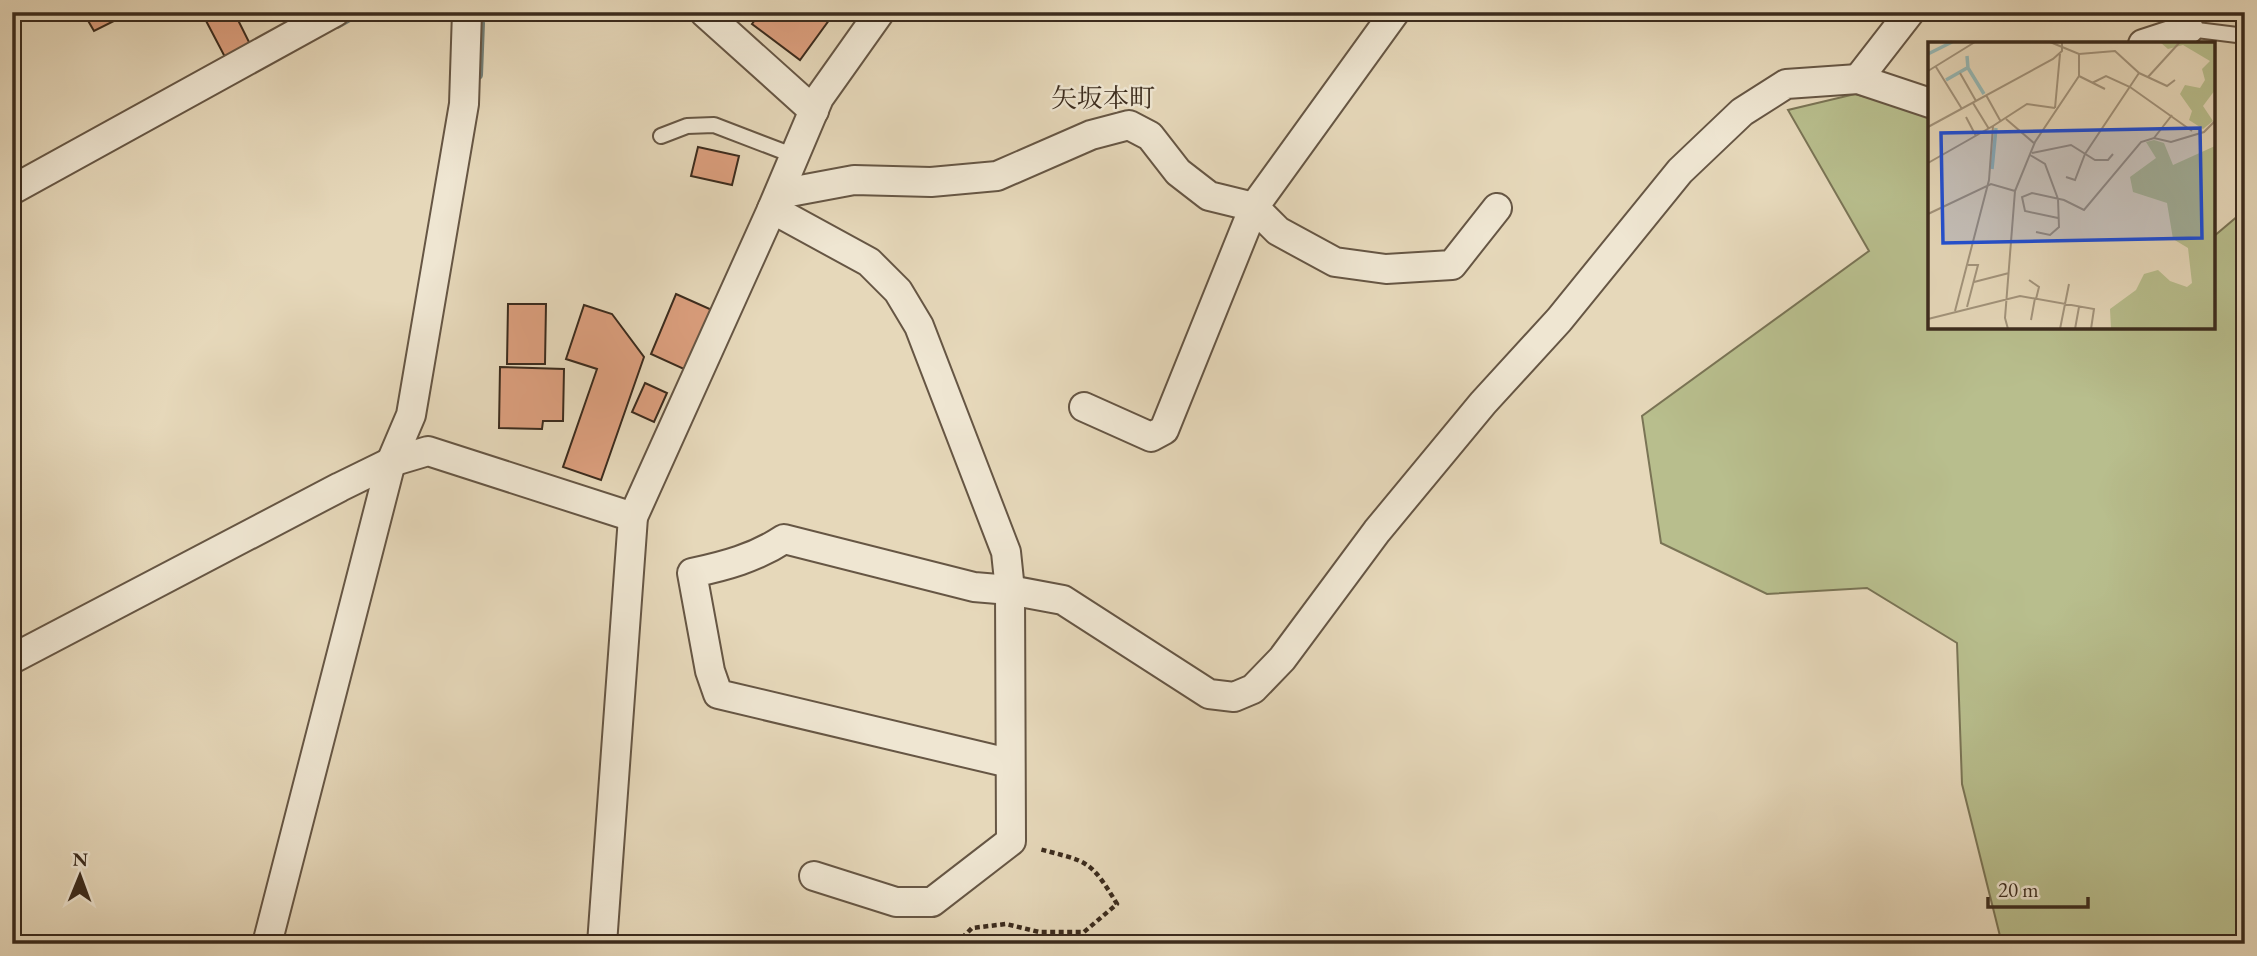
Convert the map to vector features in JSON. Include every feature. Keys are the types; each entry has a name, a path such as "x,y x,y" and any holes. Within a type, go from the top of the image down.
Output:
{"street":[{"path":"12,190 302,20 335,12"},
{"path":"267,944 391,462 411,415 464,104 467,12"},
{"path":"704,12 814,111"},
{"path":"602,944 633,517 776,201 819,98 880,12"},
{"path":"1084,407 1151,437 1164,430 1254,207 1395,12"},
{"path":"1858,79 1910,12"},
{"path":"2146,42 2178,21"},
{"path":"1009,763 718,694 710,671 692,573 734,564 764,552 784,540 974,587 1010,590 1063,600 1209,694 1234,697 1253,689 1282,659 1377,531 1483,404 1559,320 1680,171 1742,112 1786,84 1858,79 1928,102"},
{"path":"776,201 854,180 931,182 997,176 1091,135 1129,125 1150,136 1178,172 1209,195 1254,207 1278,231 1335,262 1386,269 1452,265 1497,208"},
{"path":"776,201 869,262 898,291 919,327 1006,552 1010,590 1011,841 932,902 896,902 814,876"},
{"path":"12,659 391,462 428,451 633,517"}],"lane":[{"path":"2178,21 2245,36"},
{"path":"661,136 687,126 714,125 795,156"}],"path":[{"path":"956,944 972,929 1006,924 1039,932 1084,932 1117,904 1098,872 1082,860 1011,841"}],"green space":[{"path":"1855,94 1928,113 1928,329 2215,329 2215,235 2245,210 2245,944 2002,944 1962,784 1957,643 1867,588 1767,594 1661,543 1642,416 1869,251 1788,110"}],"building":[{"path":"83,12 125,12 126,15 94,31"},
{"path":"208,12 234,12 251,46 226,59 203,15"},
{"path":"761,12 835,12 800,60 752,24"},
{"path":"698,147 739,156 732,185 691,176"},
{"path":"676,294 712,310 686,370 651,354"},
{"path":"508,304 546,304 545,364 507,364"},
{"path":"584,305 612,314 644,357 601,480 563,467 597,369 566,359"},
{"path":"500,367 564,369 563,421 543,421 542,429 499,428"},
{"path":"645,383 667,393 654,422 632,412"}],"waterway":[{"path":"337,24 358,12"},
{"path":"478,75 480,23"}],"district":[{"name":"矢坂本町","path":"1103,98"}]}
